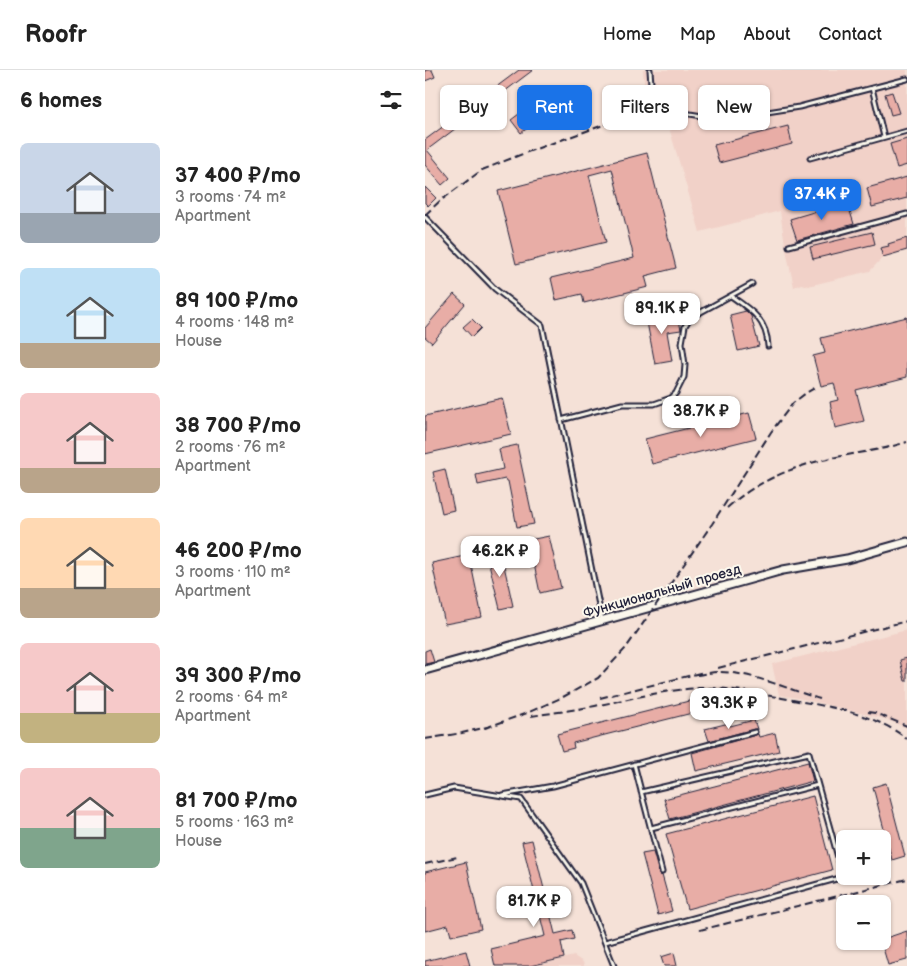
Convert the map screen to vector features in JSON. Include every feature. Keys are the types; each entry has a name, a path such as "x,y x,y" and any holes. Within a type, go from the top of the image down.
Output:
{"street":[{"name":"Функциональный проезд","path":"425,670 783,570 847,559 907,542"}],"lane":[{"path":"650,70 651,84 661,104 683,113 708,117 741,116 799,107 907,79"},
{"path":"872,88 884,137"},
{"path":"810,158 907,131"},
{"path":"789,246 907,214"},
{"path":"425,217 495,289 542,325 602,621"},
{"path":"561,420 622,404 654,404 671,398 681,386 685,377 682,343 685,326 690,318 752,284"},
{"path":"731,296 759,318 767,334 768,346"},
{"path":"499,795 553,786 755,732"},
{"path":"605,942 840,878 841,868 809,753 641,792"},
{"path":"634,764 662,872"},
{"path":"651,828 817,785"},
{"path":"425,795 454,788 521,799 581,882 614,966"}],"shaded area":[{"path":"643,70 907,70 907,251 883,257 870,271 808,286 801,284 794,287 780,211 700,232 670,131 688,130 688,85 644,85"},
{"path":"907,630 907,728 885,719 779,695 772,664"},
{"path":"574,956 583,962 584,966 530,966"}],"building":[{"path":"425,70 432,70 435,77 425,81"},
{"path":"519,70 533,70 507,90 507,85 499,85"},
{"path":"892,92 899,113 891,115 885,94"},
{"path":"517,116 517,128 511,120"},
{"path":"788,126 792,144 719,163 714,145"},
{"path":"440,129 454,130 427,150 450,178 442,185 425,165 425,140"},
{"path":"907,139 907,165 897,168 890,144"},
{"path":"647,153 676,268 645,276 648,287 584,303 582,294 556,300 551,278 634,258 612,169 589,175 606,242 516,264 498,191"},
{"path":"907,177 907,198 872,207 867,188"},
{"path":"425,187 436,198 428,206 425,203"},
{"path":"847,202 854,224 797,240 790,219"},
{"path":"872,232 875,244 813,259 810,247"},
{"path":"907,238 907,250 883,257 880,248"},
{"path":"454,294 465,304 432,343 425,337 425,328"},
{"path":"677,311 681,330 667,332 672,361 655,364 646,317"},
{"path":"746,311 751,316 759,346 738,351 730,315"},
{"path":"907,317 907,377 856,390 864,421 835,428 830,402 838,400 834,383 821,386 813,356 825,353 821,338"},
{"path":"472,319 481,328 472,337 463,327"},
{"path":"502,398 511,434 425,454 425,416"},
{"path":"749,413 756,438 652,464 645,439"},
{"path":"517,445 534,524 517,527 508,481 505,479 478,485 476,475 503,469 499,449"},
{"path":"445,469 454,510 442,513 433,472"},
{"path":"549,536 561,588 540,593 529,540"},
{"path":"500,548 513,606 500,609 486,551"},
{"path":"469,555 482,617 445,624 432,563"},
{"path":"430,649 434,662 425,664 425,651"},
{"path":"907,658 907,681 905,681 900,660"},
{"path":"709,696 712,708 573,743 574,748 562,751 557,734"},
{"path":"754,720 757,729 709,741 705,729 729,723 730,726"},
{"path":"775,733 779,751 696,771 692,753 758,734 759,737"},
{"path":"808,762 813,781 670,819 664,799"},
{"path":"886,783 905,856 892,860 891,830 884,830 873,787"},
{"path":"813,796 832,870 687,909 666,834"},
{"path":"532,840 555,934 572,930 574,939 561,942 564,958 530,966 495,966 491,949 545,936 522,842"},
{"path":"653,852 659,873 662,875 672,911 658,915 642,854"},
{"path":"466,862 481,929 451,936 448,925 425,931 425,872"},
{"path":"907,931 907,960 888,965 884,950 891,950 891,936"},
{"path":"466,951 470,966 425,966 425,961"},
{"path":"674,953 677,966 664,966 661,957"}],"railway":[{"path":"425,215 440,201 482,170 602,126"},
{"path":"485,728 527,713 563,697 598,678 626,648 712,524 771,432 793,403 818,386"},
{"path":"727,508 750,490 789,470 831,458 907,442"},
{"path":"718,668 907,621"},
{"path":"600,698 704,672"},
{"path":"697,675 720,672 744,675 820,699"},
{"path":"531,716 673,691 720,688 762,694 847,711 879,722 907,739"},
{"path":"868,712 907,726"},
{"path":"425,739 491,726"},
{"path":"425,864 457,857"},
{"path":"700,930 907,879"}]}
